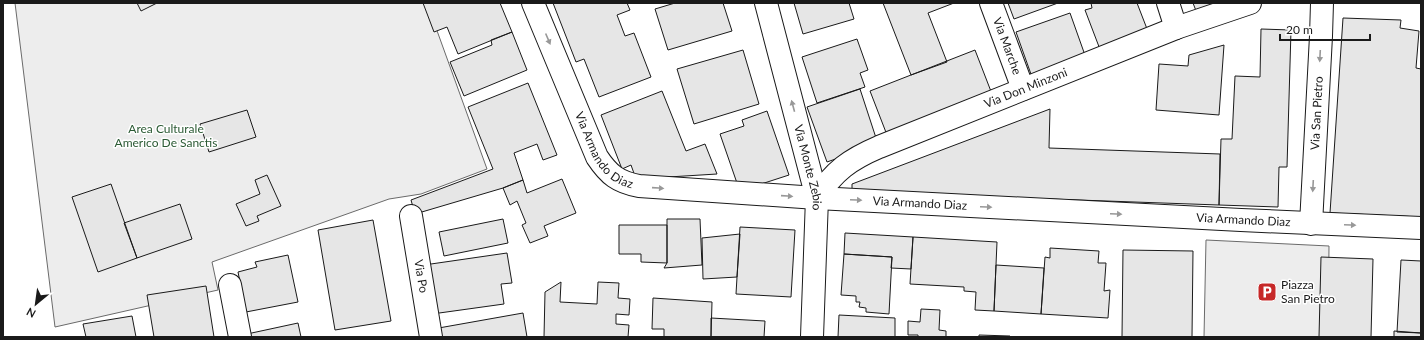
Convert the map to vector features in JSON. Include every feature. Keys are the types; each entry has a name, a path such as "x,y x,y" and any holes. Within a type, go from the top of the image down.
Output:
{"street":[{"name":"Via Armando Diaz","path":"533,3 597,157 613,177 620,181 639,186 817,198 1311,224 1421,228"},
{"name":"Via Monte Zebio","path":"766,3 817,198 812,337"},
{"name":"Via Marche","path":"990,3 1023,89"},
{"path":"1168,3 1176,28"},
{"name":"Via Don Minzoni","path":"817,198 830,178 839,169 880,147 1176,28 1250,3"},
{"name":"Via San Pietro","path":"1311,224 1322,36 1322,3"},
{"name":"Via Po","path":"411,216 431,337"},
{"path":"230,285 240,337"}],"shaded area":[{"name":"Area Culturale Americo De Sanctis","path":"15,3 427,3 487,169 421,194 389,199 212,262 218,290 55,327"},
{"name":"Piazza San Pietro","path":"1206,240 1329,246 1328,337 1204,337"}],"building":[{"path":"137,3 157,3 141,11"},
{"path":"423,3 500,3 512,32 458,54 447,27 434,32"},
{"path":"553,3 627,3 630,10 617,15 625,36 634,33 651,77 599,97 584,59 576,62"},
{"path":"675,3 723,3 732,31 668,50 655,9"},
{"path":"794,3 849,3 854,19 803,34"},
{"path":"883,3 954,3 928,13 947,62 911,75"},
{"path":"1008,3 1058,3 1014,19"},
{"path":"1091,3 1137,3 1149,34 1101,52 1085,10 1092,8"},
{"path":"1193,3 1230,3 1198,16"},
{"path":"1070,13 1086,58 1032,77 1016,32"},
{"path":"1343,18 1401,20 1400,28 1419,31 1416,68 1421,69 1421,217 1330,213"},
{"path":"1261,29 1291,30 1287,167 1279,167 1278,207 1219,205 1221,139 1232,139 1235,76 1260,77"},
{"path":"512,32 527,70 464,96 450,62 492,45 491,40"},
{"path":"857,39 868,70 860,73 865,87 817,103 802,57"},
{"path":"1224,45 1219,115 1156,110 1159,64 1188,66 1189,55"},
{"path":"743,50 759,104 694,124 677,69"},
{"path":"975,50 992,94 887,135 870,91"},
{"path":"528,83 557,155 543,160 537,144 514,153 523,180 503,188 415,214 411,200 493,169 468,107"},
{"path":"860,89 878,144 827,162 807,107"},
{"path":"662,91 686,151 705,144 717,174 636,179 631,165 622,169 601,115"},
{"path":"1050,109 1049,148 1220,154 1219,205 852,192 852,184"},
{"path":"247,110 256,137 209,152 200,124"},
{"path":"767,111 789,175 752,187 738,186 720,134 744,126 742,120"},
{"path":"267,175 281,206 257,216 259,221 246,226 236,204 260,194 255,180"},
{"path":"562,179 576,213 544,226 548,236 530,243 522,225 526,223 517,201 510,205 503,188 523,180 527,193"},
{"path":"111,184 137,258 98,272 72,197"},
{"path":"180,204 192,239 137,258 124,223"},
{"path":"503,219 508,243 444,256 439,232"},
{"path":"667,219 700,219 702,265 664,268 667,263"},
{"path":"373,220 391,321 335,330 318,230"},
{"path":"619,225 667,225 667,263 641,262 641,254 619,254"},
{"path":"740,227 795,230 791,297 736,294"},
{"path":"845,233 913,237 911,269 891,268 892,257 844,254"},
{"path":"740,234 737,277 703,279 702,238"},
{"path":"913,237 997,242 994,311 975,310 976,292 964,291 964,287 910,284"},
{"path":"1050,248 1099,251 1098,263 1106,263 1104,291 1110,290 1108,318 1041,314 1045,257 1050,258"},
{"path":"1123,250 1193,251 1192,337 1122,337"},
{"path":"507,253 512,283 501,284 504,304 432,314 424,265"},
{"path":"844,254 892,257 889,314 866,312 866,308 859,307 860,302 856,302 856,296 841,295"},
{"path":"288,255 298,302 246,312 238,272 257,267 255,262"},
{"path":"1321,257 1373,259 1371,337 1319,337"},
{"path":"1401,260 1421,261 1421,333 1397,332"},
{"path":"996,265 1044,268 1041,314 994,311"},
{"path":"561,282 560,302 597,304 598,282 619,283 618,298 630,299 629,315 616,314 616,324 629,325 628,337 544,337 545,292"},
{"path":"206,286 214,337 154,337 147,295"},
{"path":"653,298 712,302 711,337 664,337 664,329 652,329"},
{"path":"921,309 940,310 939,330 946,331 946,337 918,337 918,335 908,335 908,321 920,322"},
{"path":"523,313 527,337 435,337 433,329"},
{"path":"839,315 895,318 895,337 838,337"},
{"path":"132,316 136,337 86,337 83,324"},
{"path":"711,318 765,321 764,337 711,337"},
{"path":"298,323 301,337 248,337 247,334"},
{"path":"1394,331 1421,333 1421,337 1394,337"},
{"path":"979,335 1010,336 1010,337 979,337"}],"place":[{"name":"Piazza San Pietro","path":"1267,292"}]}
